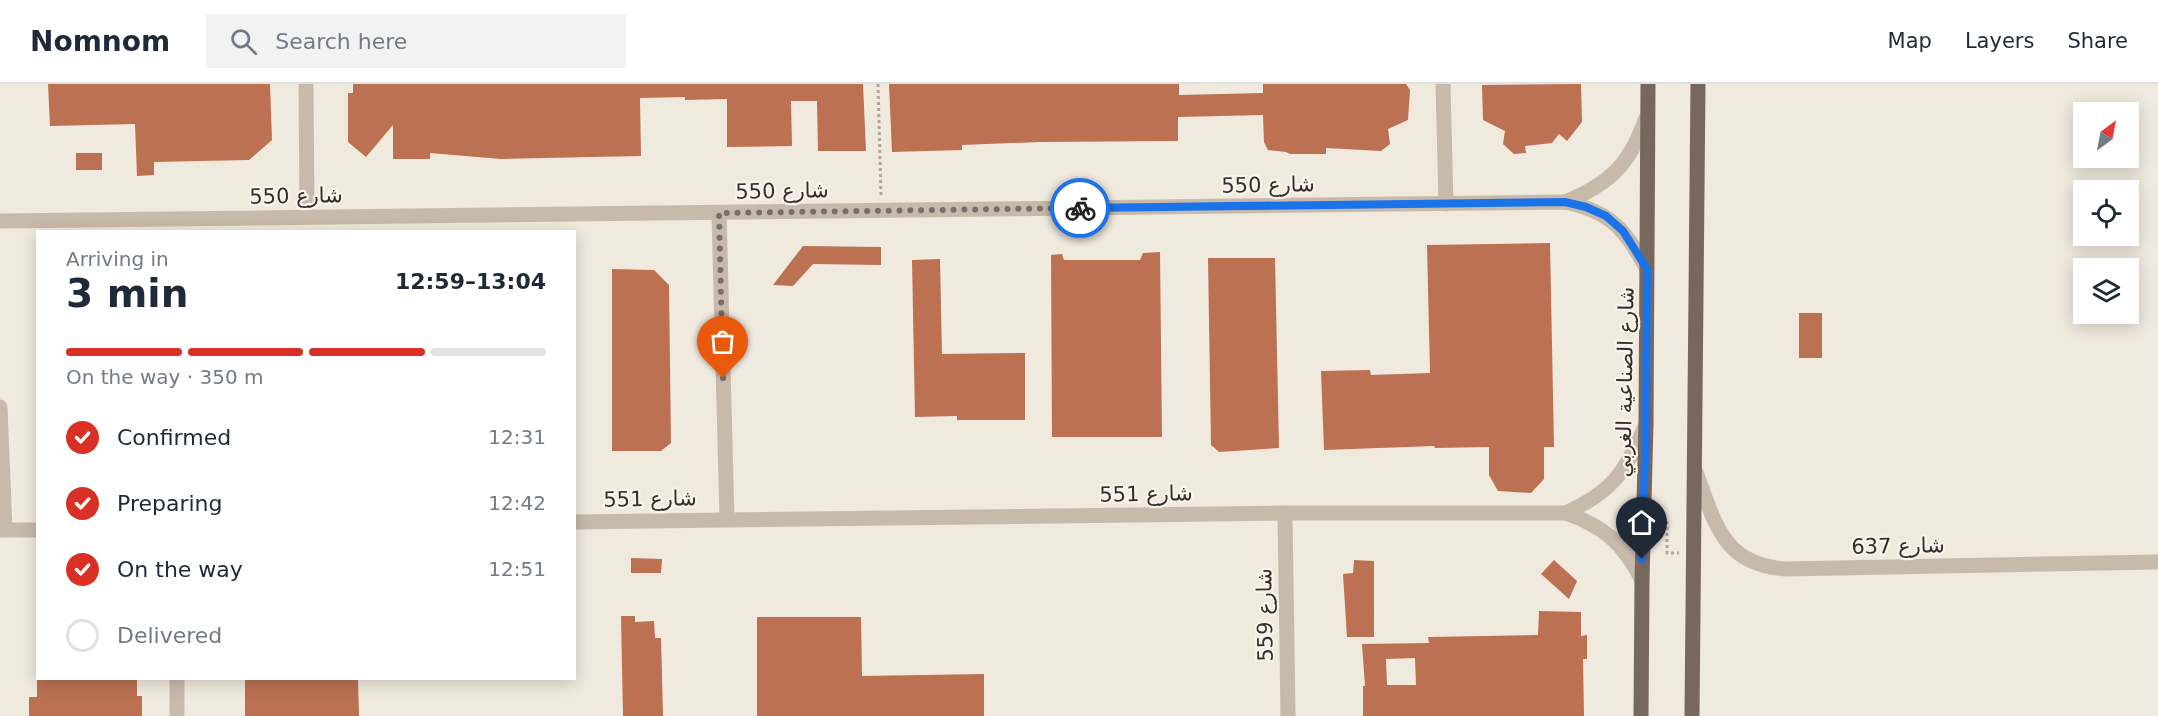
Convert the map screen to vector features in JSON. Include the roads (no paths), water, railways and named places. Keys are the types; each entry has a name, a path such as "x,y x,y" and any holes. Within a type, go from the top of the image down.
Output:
{"main road":[{"name":"شارع الصناعية الغربي","path":"1641,716 1648,84"},
{"path":"1692,716 1698,84"}],"street":[{"path":"306,84 307,217"},
{"path":"1443,84 1446,204"},
{"name":"شارع 550","path":"1565,202 1588,193 1608,180 1626,162 1638,141 1648,115"},
{"name":"شارع 550","path":"0,221 1565,202 1586,207 1606,216 1623,231 1647,269"},
{"name":"شارع 551","path":"719,213 727,519"},
{"path":"0,407 3,530 36,530"},
{"name":"شارع 551","path":"1565,513 1588,503 1609,488 1625,468 1646,423"},
{"name":"شارع 637","path":"1695,470 1719,529 1730,547 1746,560 1765,567 1785,569 2158,562"},
{"name":"شارع 551","path":"576,522 1284,513 1565,513 1603,530 1619,544 1632,561 1642,580"},
{"name":"شارع 559","path":"1284,513 1288,716"},
{"path":"177,680 177,716"}]}
